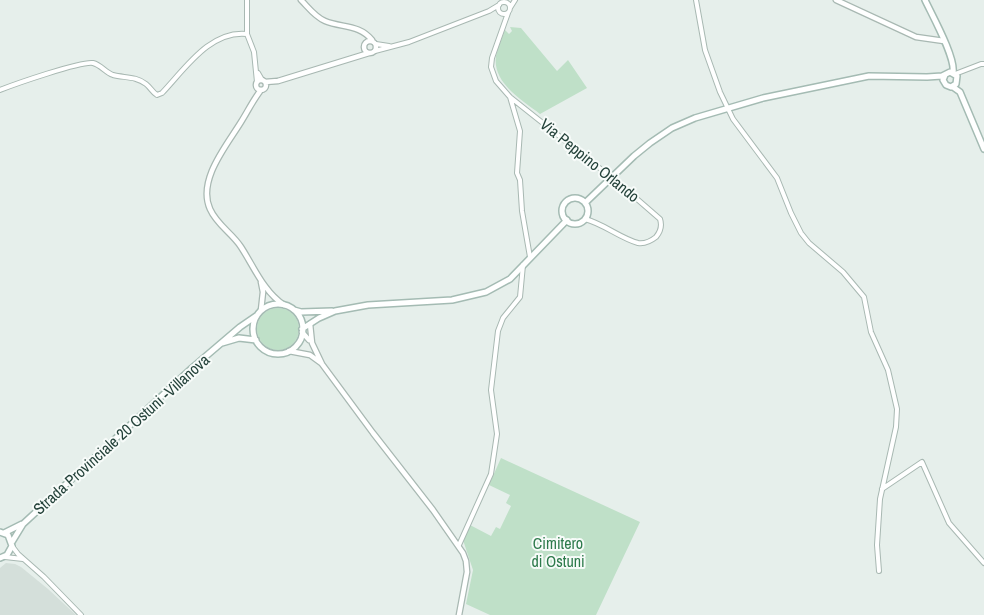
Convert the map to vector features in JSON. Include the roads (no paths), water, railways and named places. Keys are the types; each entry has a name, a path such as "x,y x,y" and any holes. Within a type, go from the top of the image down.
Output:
{"main road":[{"path":"925,0 952,60 950,74 944,83"},
{"path":"585,203 634,156 672,128 695,118 729,108 869,76 927,77 950,74 960,85 984,148"},
{"path":"927,77 944,83 960,92 967,105"},
{"path":"952,87 958,81"},
{"path":"574,198 585,203 588,213 585,219 578,223 567,220 563,213 564,205 567,201 574,198"},
{"path":"294,310 299,315 302,330 300,339 289,351 274,353 260,346 253,332 256,316 261,310 276,304 301,312 335,311 368,305 452,300 486,292 510,279 567,220"},
{"path":"302,330 318,318 335,311"},
{"name":"Strada Provinciale 20 Ostuni -Villanova","path":"2,558 10,553 12,544 23,524 142,412 220,344 256,316"},
{"path":"220,344 239,338 256,340"},
{"name":"Strada Provinciale 20 Ostuni -Villanova","path":"2,532 23,524"},
{"name":"Strada Provinciale 20 Ostuni -Villanova","path":"2,532 8,535 12,544"}],"street":[{"path":"247,0 247,34 254,52 257,71 252,102"},
{"path":"301,0 324,21 354,27 374,42 394,46"},
{"path":"510,8 515,0"},
{"path":"696,0 705,50 720,92 738,127 777,178 801,233 809,243 843,272 864,297 871,332 888,370 897,409 896,427 882,489 877,545 879,571"},
{"path":"836,0 916,36 944,41"},
{"path":"256,84 263,85 278,81 409,42 489,11 506,1 510,8"},
{"path":"500,5 504,13"},
{"name":"Via Peppino Orlando","path":"510,8 504,13 506,19 492,58 491,67 496,81 510,97 622,186 660,219 661,226 653,240 640,244 597,222 585,219"},
{"path":"489,11 504,13"},
{"path":"362,32 365,46 372,52"},
{"path":"0,90 72,66 90,62 97,64 113,75 134,78 146,84 157,95 162,93 200,52 225,36 247,34"},
{"path":"357,57 365,46 374,42"},
{"path":"372,52 374,42"},
{"path":"950,74 984,64"},
{"path":"257,71 263,85"},
{"path":"256,84 258,90 263,85"},
{"path":"263,85 219,155 212,171 207,197 209,207 215,219 239,245 269,293 284,305"},
{"path":"510,97 520,131 517,173 520,180 522,211 530,257"},
{"path":"459,545 491,474 497,434 491,390 498,331 503,318 520,297 523,265"},
{"path":"259,276 263,292 261,310"},
{"path":"310,324 312,343"},
{"path":"302,330 312,343 322,364 459,545 466,561 467,572 459,615"},
{"path":"289,351 310,355 322,364"},
{"path":"882,489 922,462 948,523 984,563"},
{"path":"12,544 23,559 44,577 81,615"},
{"path":"2,558 23,559"}],"park label":[{"name":"Cimitero di Ostuni","path":"558,552"}]}
